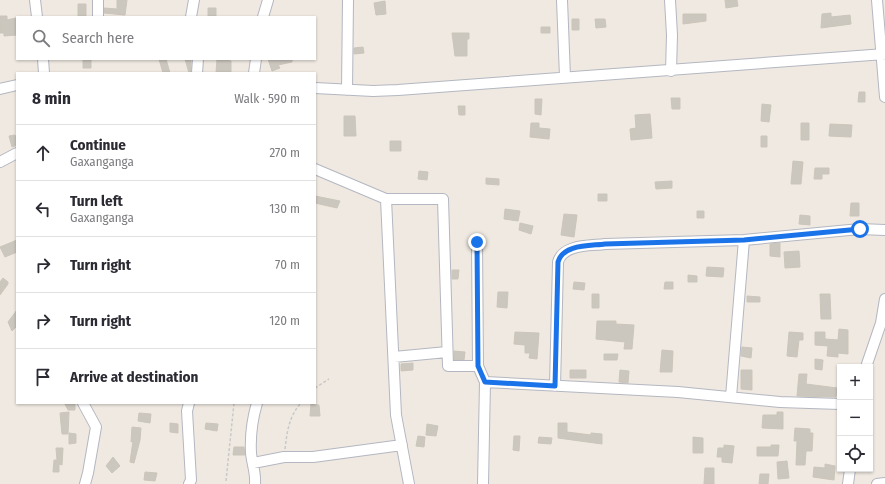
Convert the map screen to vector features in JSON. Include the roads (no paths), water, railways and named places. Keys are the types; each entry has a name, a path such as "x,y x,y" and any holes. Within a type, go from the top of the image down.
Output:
{"street":[{"path":"36,0 38,16"},
{"path":"98,0 98,16"},
{"path":"191,16 194,0"},
{"path":"263,16 268,0"},
{"path":"347,90 348,0"},
{"path":"562,0 565,77"},
{"path":"670,0 672,35 671,70"},
{"path":"878,0 884,54 885,96"},
{"path":"316,88 347,90 398,90 884,54"},
{"path":"43,60 44,72"},
{"path":"196,72 198,60"},
{"path":"254,72 256,60"},
{"path":"0,89 16,85"},
{"path":"0,162 16,154"},
{"path":"316,169 386,199 443,199 448,366 478,366"},
{"path":"386,199 396,415 409,484"},
{"path":"555,386 558,262 560,255 566,251 582,246 605,244 744,240 860,229 885,230"},
{"path":"731,397 744,240"},
{"path":"477,242 478,366 485,382 483,484"},
{"path":"867,364 881,323 885,299"},
{"path":"394,357 447,352"},
{"path":"485,382 678,392 780,402 837,404"},
{"path":"84,404 96,427 85,484"},
{"path":"189,404 187,411 190,484"},
{"path":"255,484 256,475 251,454 251,424 257,404"},
{"path":"253,463 284,457 313,457 402,445"},
{"path":"848,484 850,472"},
{"path":"877,484 885,483"}]}
